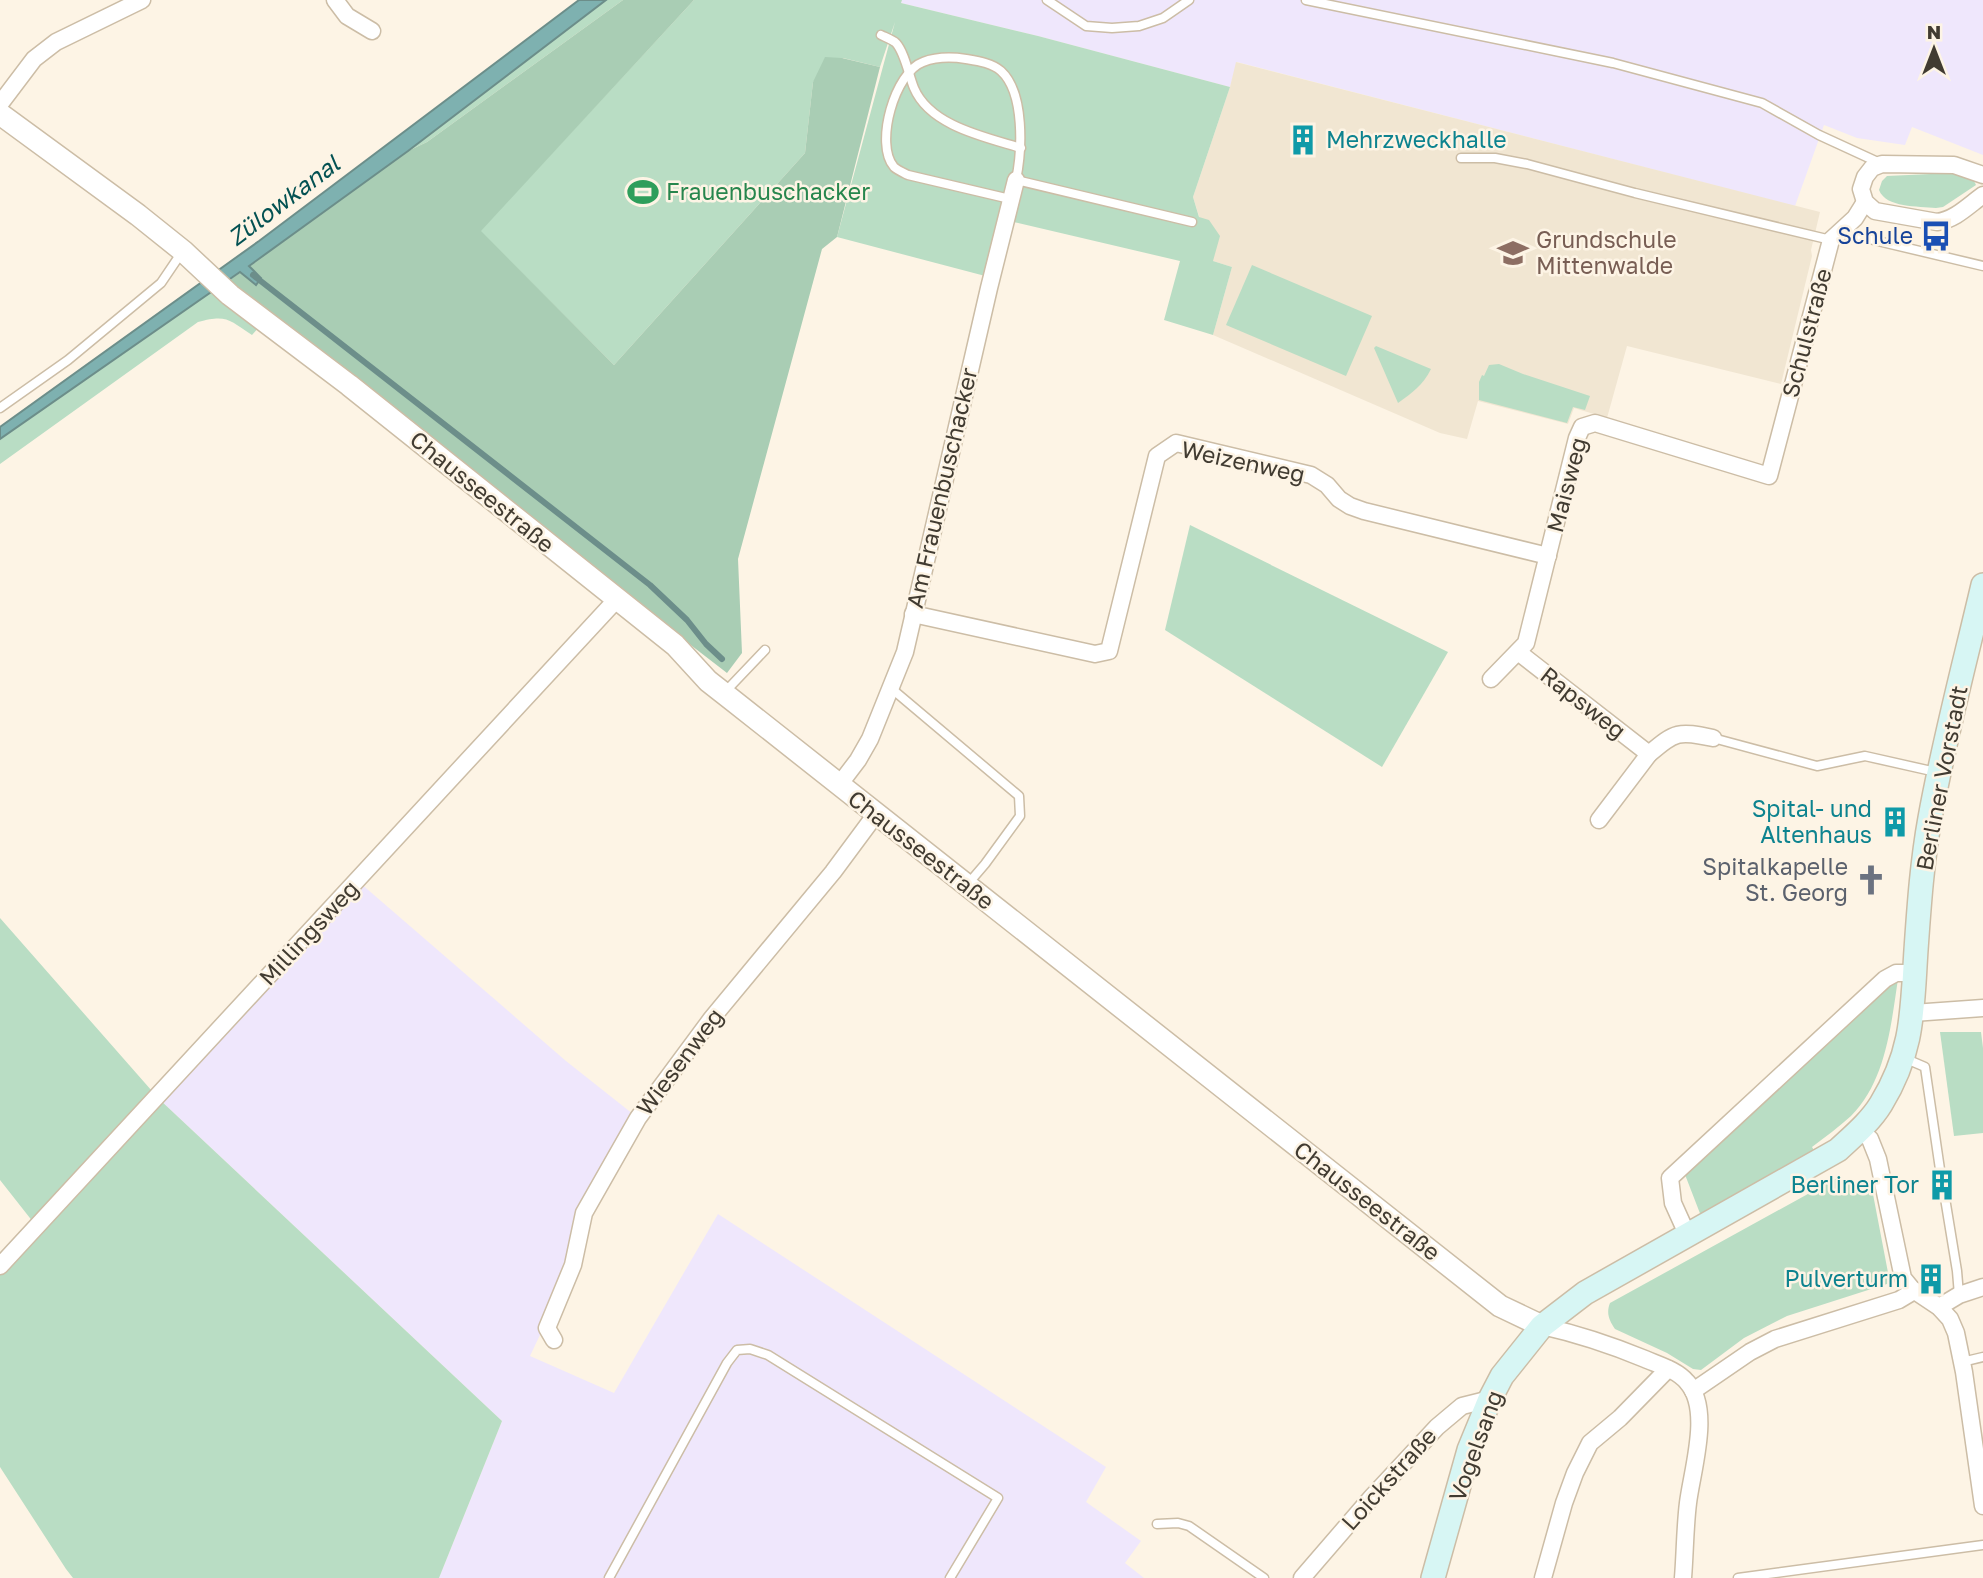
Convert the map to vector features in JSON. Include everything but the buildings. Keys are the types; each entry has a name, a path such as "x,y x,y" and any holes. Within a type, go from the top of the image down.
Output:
{"main road":[{"name":"Berliner Vorstadt","path":"1542,1326 1585,1293 1829,1156 1860,1130 1880,1106 1903,1058 1910,1034 1928,834 1939,773 1983,585"},
{"name":"Vogelsang","path":"1433,1578 1469,1450 1490,1399 1502,1376 1542,1326"}],"street":[{"path":"0,104 34,59 55,42 142,0"},
{"path":"335,0 347,16 372,31"},
{"name":"Chausseestraße","path":"0,114 138,215 183,251 230,295 349,385 618,599 675,646 708,681 1500,1306 1542,1326 1609,1344 1668,1369 1687,1381 1693,1391"},
{"path":"1882,164 1954,165 1983,175"},
{"name":"Schulstraße","path":"1769,476 1831,240 1855,218 1865,202 1861,189 1864,177 1872,168 1882,164"},
{"name":"Am Frauenbuschacker","path":"839,785 870,739 905,652 1016,180"},
{"path":"1865,202 1875,211 1937,222 1955,216 1983,195"},
{"name":"Maisweg","path":"1491,679 1526,643 1582,427 1595,423 1769,476"},
{"name":"Weizenweg","path":"913,614 1095,654 1109,651 1157,456 1176,443 1311,475 1326,485 1339,499 1364,511 1548,556"},
{"name":"Millingsweg","path":"0,1266 618,599"},
{"name":"Rapsweg","path":"1518,652 1649,754"},
{"name":"Rapsweg","path":"1599,820 1649,754 1669,737 1688,733 1713,738"},
{"name":"Wiesenweg","path":"554,1340 547,1328 573,1265 584,1213 638,1118 712,1018 833,872 876,814"},
{"path":"1688,1234 1673,1203 1670,1178 1885,979 1896,973 1915,973"},
{"path":"1913,1013 1983,1008"},
{"path":"1860,1130 1870,1139 1878,1158 1903,1278 1914,1291 1939,1307 1950,1319 1956,1333 1983,1506"},
{"path":"1939,1307 1959,1295 1983,1287"},
{"path":"1683,1578 1688,1505 1699,1431 1699,1411 1693,1391 1750,1352 1775,1339 1899,1300 1914,1291"},
{"path":"1543,1578 1564,1503 1590,1443 1620,1418 1668,1369"},
{"name":"Loickstraße","path":"1301,1578 1437,1427 1462,1406 1490,1399"}],"lane":[{"path":"1047,0 1086,26 1112,28 1139,26 1163,18 1184,1"},
{"path":"1306,0 1613,63 1762,103 1819,135 1882,164"},
{"path":"881,35 896,43 910,71 914,89 930,111 960,128 1020,148"},
{"path":"1010,200 908,175 894,167 888,154 886,137 889,116 898,89 910,71 922,62 963,58 985,62 1000,70 1010,83 1019,120 1020,148 1016,180 1192,222"},
{"path":"1461,158 1495,158 1527,164 1831,240"},
{"path":"1844,230 1861,237 1983,266"},
{"path":"0,408 68,360 161,283 183,251"},
{"path":"724,693 765,650"},
{"path":"892,689 1019,796 1020,816 966,886"},
{"path":"1713,738 1817,766 1865,756 1939,773"},
{"path":"1903,1058 1925,1067 1959,1295"},
{"path":"609,1578 727,1363 737,1350 750,1349 768,1355 998,1498 950,1578"},
{"path":"1962,1362 1983,1357"},
{"path":"1157,1524 1178,1523 1189,1526 1264,1578"},
{"path":"1738,1578 1983,1545"}],"shaded area":[{"path":"902,0 1983,0 1983,155 1912,127 1905,145 1857,138 1824,125 1795,206 1237,62 1230,87 901,3"},
{"name":"Grundschule Mittenwalde","path":"1236,62 1820,212 1781,384 1627,346 1607,418 1574,408 1568,424 1478,401 1467,439 1440,433 1213,335 1232,267 1213,261 1193,197"},
{"path":"359,882 566,1061 638,1118 610,1165 573,1265 530,1356 614,1393 718,1214 1106,1467 1086,1502 1141,1541 1125,1563 1144,1578 439,1578 502,1421 159,1099"}],"green space":[{"path":"606,0 623,0 427,142 408,151"},
{"path":"623,0 694,0 481,231 614,365 805,153 813,82 825,57 880,67 837,237 822,249 738,559 742,653 727,673 565,548 414,422 228,281 241,272 256,285 261,277 248,266 408,151 427,142"},
{"path":"694,0 902,0 901,3 1230,87 1193,197 1199,217 1209,220 1220,236 1213,261 1232,267 1213,335 1164,320 1180,261 1005,220 989,277 837,237 895,22 880,67 843,58 813,82 805,153 614,365 480,231"},
{"path":"1952,173 1974,181 1976,185 1943,207 1895,203 1883,196 1879,190 1887,176"},
{"path":"1252,265 1372,316 1346,376 1226,325"},
{"path":"212,291 260,326 252,335 227,320 198,322 0,464 0,439"},
{"path":"1376,346 1431,369 1421,384 1398,403 1374,348"},
{"path":"1499,364 1590,396 1585,410 1573,407 1567,423 1479,400 1479,382 1482,375 1484,376 1489,365"},
{"path":"1190,525 1448,652 1382,767 1165,630"},
{"path":"0,918 159,1099 502,1421 439,1578 73,1578 66,1569 0,1467 0,1267 37,1227 0,1180"},
{"path":"1898,979 1885,1052 1863,1102 1851,1116 1812,1147 1815,1152 1701,1216 1684,1172 1828,1039"},
{"path":"1940,1032 1981,1032 1983,1133 1954,1136"},
{"path":"1835,1179 1862,1183 1872,1189 1890,1283 1787,1316 1744,1338 1701,1370 1693,1369 1667,1353 1615,1329 1611,1323 1608,1310 1610,1303"}],"water":[{"path":"579,0 606,0 408,151 249,266 261,278 256,285 240,272 0,439 0,427 259,241"}],"waterway":[{"path":"253,275 650,585 687,620 722,659"}],"place":[{"name":"Mehrzweckhalle","path":"1303,140"},
{"name":"Frauenbuschacker","path":"643,192"},
{"name":"Schule","path":"1936,236"},
{"name":"Grundschule Mittenwalde","path":"1513,253"},
{"name":"Spital- und Altenhaus","path":"1895,822"},
{"name":"Spitalkapelle St. Georg","path":"1871,880"},
{"name":"Berliner Tor","path":"1942,1185"},
{"name":"Pulverturm","path":"1931,1279"}],"water label":[{"name":"Zülowkanal","path":"284,201"}]}
